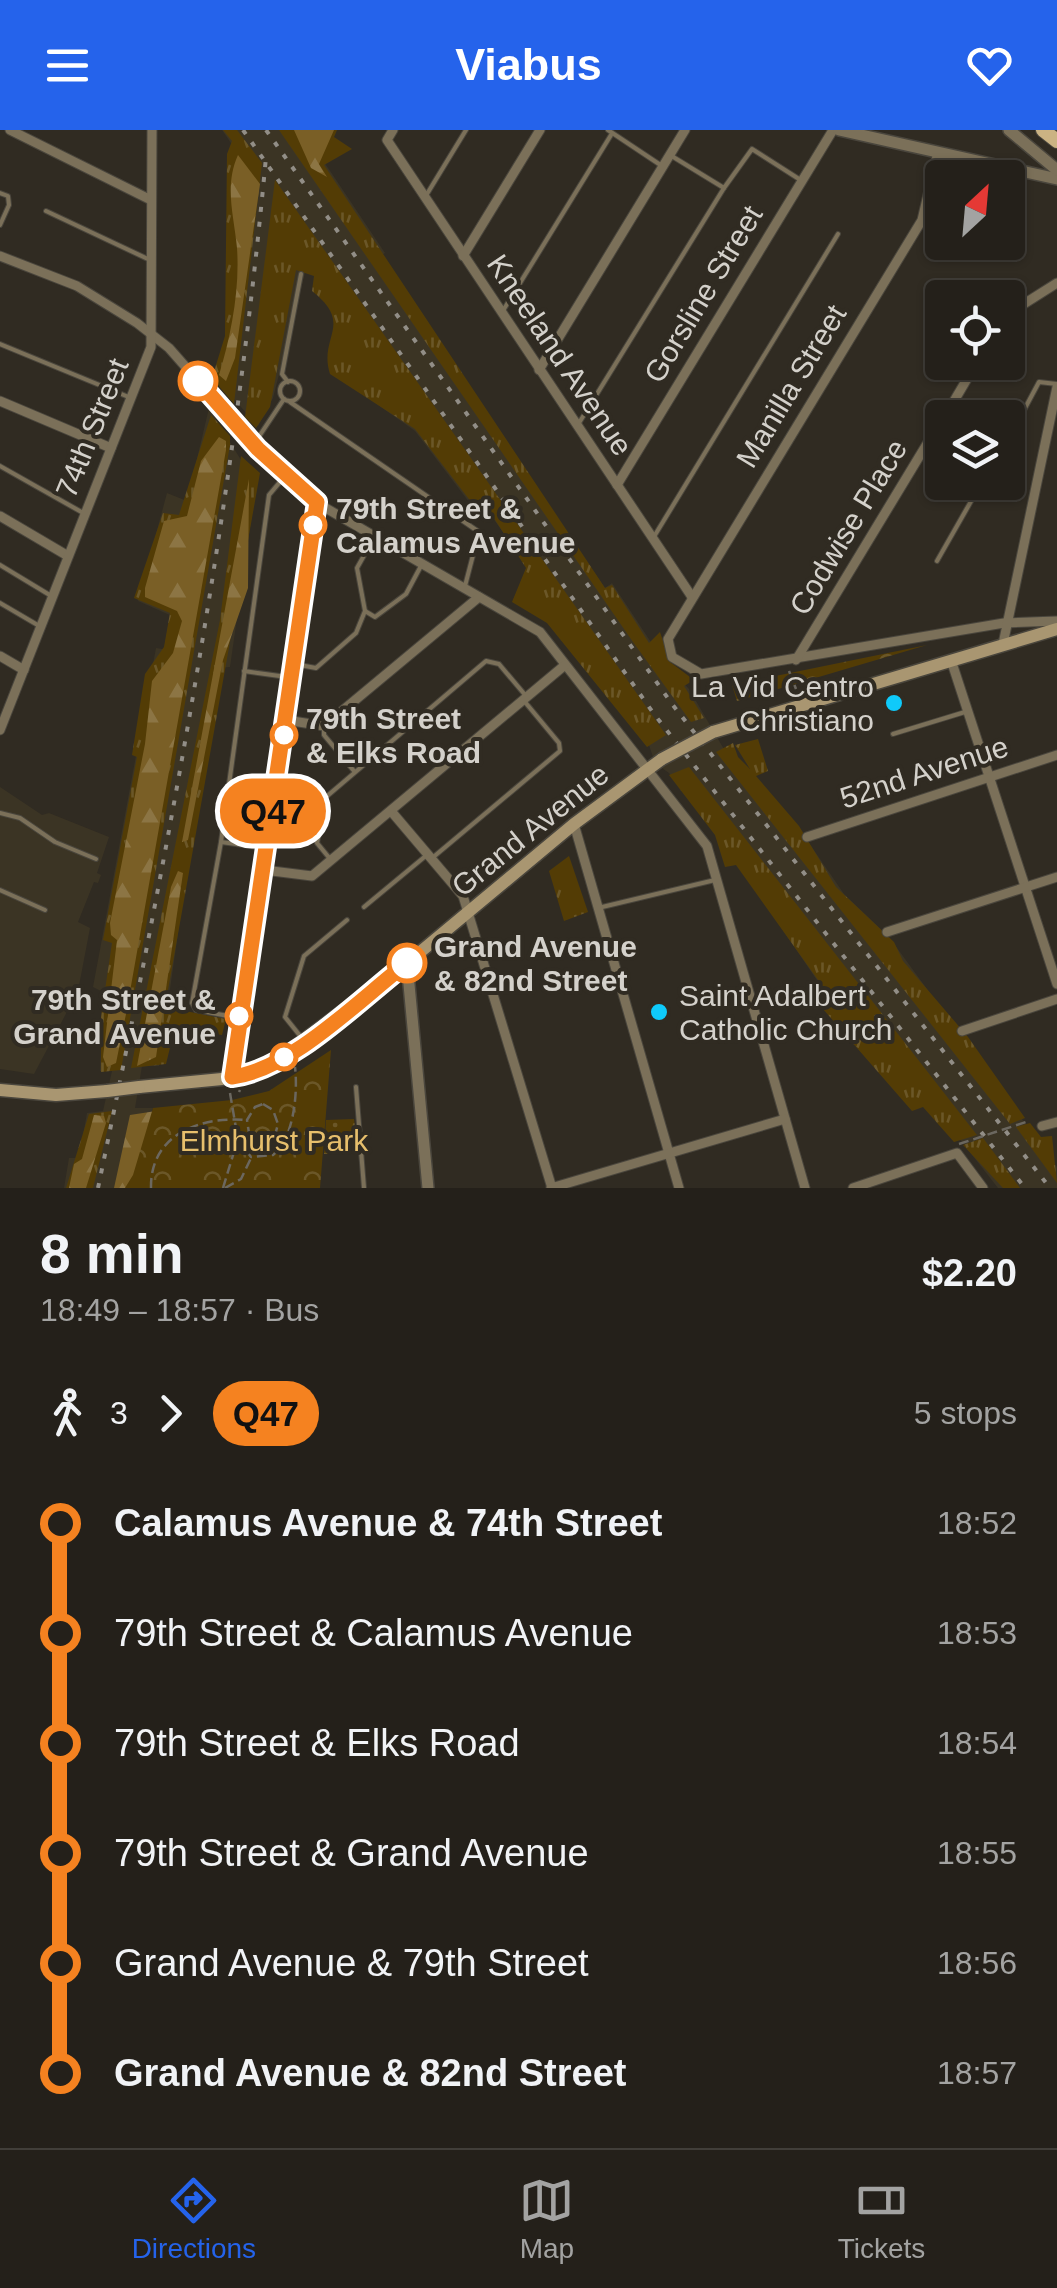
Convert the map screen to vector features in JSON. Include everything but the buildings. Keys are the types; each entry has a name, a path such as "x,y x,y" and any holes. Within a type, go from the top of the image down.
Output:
{"main road":[{"path":"1043,130 1057,141"},
{"name":"Grand Avenue","path":"0,1090 34,1095 138,1087 237,1086 305,1042 574,824 662,759 713,732 1057,625"}],"street":[{"path":"10,130 150,199"},
{"name":"74th Street","path":"0,730 4,709 24,670 154,335 152,130"},
{"name":"Kneeland Avenue","path":"394,130 387,140 424,198 692,597"},
{"path":"463,256 540,130"},
{"path":"540,370 685,130"},
{"path":"836,130 1057,179"},
{"name":"Gorsline Street","path":"617,485 801,180 836,130"},
{"path":"1010,130 1057,170"},
{"name":"Manilla Street","path":"796,660 701,674 672,657 668,639 922,220 938,152"},
{"path":"0,256 77,286 154,335 254,444 317,502 540,632 708,846 804,1188"},
{"path":"1025,304 1057,284"},
{"path":"1003,644 1004,623 1057,385"},
{"path":"0,401 111,448"},
{"name":"Codwise Place","path":"796,660 925,448"},
{"path":"237,1086 239,1018 268,848 317,502"},
{"path":"0,516 68,556"},
{"path":"286,720 324,726 479,597"},
{"path":"796,660 1004,623"},
{"name":"Grand Avenue","path":"1004,623 1057,625"},
{"path":"0,656 24,670"},
{"path":"951,660 1057,984"},
{"path":"264,870 312,876 565,665"},
{"name":"52nd Avenue","path":"808,837 1057,755"},
{"path":"391,810 463,896 552,1188 784,1119"},
{"path":"574,824 679,1188"},
{"path":"887,932 1057,877"},
{"path":"407,963 428,1188"},
{"path":"962,1031 1057,999"},
{"path":"1042,1126 1057,1122"},
{"path":"852,1188 870,1186 958,1148 983,1188"}],"lane":[{"path":"424,198 466,130"},
{"path":"502,314 610,132 664,167"},
{"path":"577,426 752,149 801,180"},
{"path":"670,155 724,188"},
{"path":"0,193 8,196 10,205 0,225"},
{"path":"46,211 154,262"},
{"path":"653,539 838,234"},
{"path":"254,444 287,401 301,392 297,384 288,382 282,374 301,274"},
{"path":"0,344 131,398"},
{"path":"288,382 281,388 287,401 479,532 464,588"},
{"path":"1025,409 1040,382 1057,385"},
{"path":"0,466 85,514"},
{"path":"239,1018 196,1010 192,1002 221,842 269,495 286,475"},
{"path":"937,561 972,500"},
{"path":"294,664 316,668 356,633 366,611 358,568 375,536"},
{"path":"366,611 375,617 400,599 422,564"},
{"path":"0,566 52,597"},
{"path":"0,603 40,627"},
{"path":"332,860 317,843 326,797 486,660 499,664 559,744 560,751 364,906"},
{"path":"244,671 292,677"},
{"path":"893,734 968,712"},
{"path":"324,726 324,735 355,772"},
{"path":"0,813 20,818 55,842 96,859"},
{"path":"221,842 268,848"},
{"path":"598,908 717,880"},
{"path":"0,890 45,910"},
{"path":"305,1042 286,1017 304,956 347,920"},
{"path":"356,1087 364,1188"}],"path":[{"path":"789,671 796,689"},
{"path":"230,1093 238,1140 251,1157 260,1158 279,1150 290,1126 295,1067"},
{"path":"263,1104 273,1110 278,1124 274,1139 260,1148 250,1140 246,1120 254,1107 263,1104"},
{"path":"151,1188 155,1162 179,1131 208,1121 246,1120"},
{"path":"958,1148 1029,1121"},
{"path":"278,1124 290,1126"},
{"path":"238,1140 223,1188 241,1179 251,1157"},
{"path":"260,1148 260,1158"}],"shaded area":[{"path":"222,130 313,130 312,144 385,253 377,258 605,588 612,583 664,662 689,689 725,751 796,824 844,894 889,937 1057,1167 1057,1188 998,1188 958,1137 830,1016 816,997 825,992 714,829 669,773 655,763 649,745 547,620 513,600 528,567 490,514 485,523 415,431 330,371 341,311 307,265 273,398 258,426 215,378 229,335 233,146"},
{"path":"209,408 241,460 258,472 230,667 216,668 159,1066 142,1066 135,1108 153,1108 133,1175 125,1188 64,1188 69,1158 79,1158 87,1113 103,1111 112,1071 100,1071 103,992 93,987 156,648 168,650 172,616 138,601 167,493 187,501"},
{"path":"0,787 42,815 49,813 109,837 97,873 101,875 98,883 94,882 78,922 90,928 78,991 34,1074 0,1069"}],"green space":[{"path":"223,130 237,130 262,163 234,404 212,378 225,336 227,154 232,141"},
{"path":"279,130 337,130 334,137 352,149 324,165 605,588 612,585 649,643 660,632 670,662 694,680 684,686 704,718 691,722 633,642"},
{"path":"294,130 334,130 319,164 327,177 311,168"},
{"path":"238,155 260,184 235,358 226,381 219,375 236,296 238,264 231,189"},
{"path":"275,180 666,735 647,747 547,623 512,602 526,568 490,512 485,520 415,429 330,374 328,350 333,322 325,303 312,291 314,276 296,270 270,407 256,428 245,417"},
{"path":"211,415 230,436 230,445 121,1070 101,1072 101,1017 112,943 103,940 137,757 132,755 145,674 164,647 170,613 134,598 163,513 179,515"},
{"path":"219,437 226,441 226,450 126,1014 116,1063 107,1067 103,1057 117,940 111,935 110,923 145,744 152,681 173,653 182,621 177,611 145,597 145,588 164,521 187,516 201,461"},
{"path":"241,456 260,473 165,1007 226,1019 222,1035 175,1027 166,1064 131,1068 220,620"},
{"path":"249,479 248,588 223,660 188,840 182,842"},
{"path":"927,645 737,701 732,685"},
{"path":"758,739 768,771 756,776 799,826 836,887 894,942 903,961 968,1037 1025,1118 1010,1124 716,752 733,743 738,757 750,769 735,745"},
{"path":"689,767 977,1135 954,1142 923,1107 912,1111 816,1001 828,994 736,865 725,867 715,835 669,775"},
{"path":"569,856 588,912 564,921 549,871"},
{"path":"178,871 183,873 156,1057 137,1066 171,887"},
{"name":"Elmhurst Park","path":"331,1050 320,1188 125,1188 133,1175 153,1108 232,1100 269,1091"},
{"path":"169,1109 138,1188 114,1188 130,1115"},
{"path":"112,1111 93,1188 66,1188 89,1114"},
{"path":"94,1115 104,1116 106,1123 86,1188 69,1188 74,1164 82,1159"},
{"path":"354,1119 358,1152 324,1154 326,1120"},
{"path":"1030,1123 1041,1137 1052,1136 1057,1183 1016,1127"},
{"path":"983,1138 1020,1188 1003,1188 963,1145"}],"railway":[{"path":"243,130 654,714 1025,1188"},
{"path":"266,130 672,704 1050,1188"},
{"path":"98,1188 197,675 236,416 266,157"}],"bus line":[{"name":"Q47","path":"198,381 258,449 317,502 232,1077 266,1069 407,963"}],"place":[{"name":"79th Street & Calamus Avenue","path":"313,525"},
{"name":"La Vid Centro Christiano","path":"894,703"},
{"name":"79th Street & Elks Road","path":"284,735"},
{"name":"Grand Avenue & 82nd Street","path":"407,963"},
{"name":"Saint Adalbert Catholic Church","path":"659,1012"},
{"name":"79th Street & Grand Avenue","path":"239,1016"}]}
